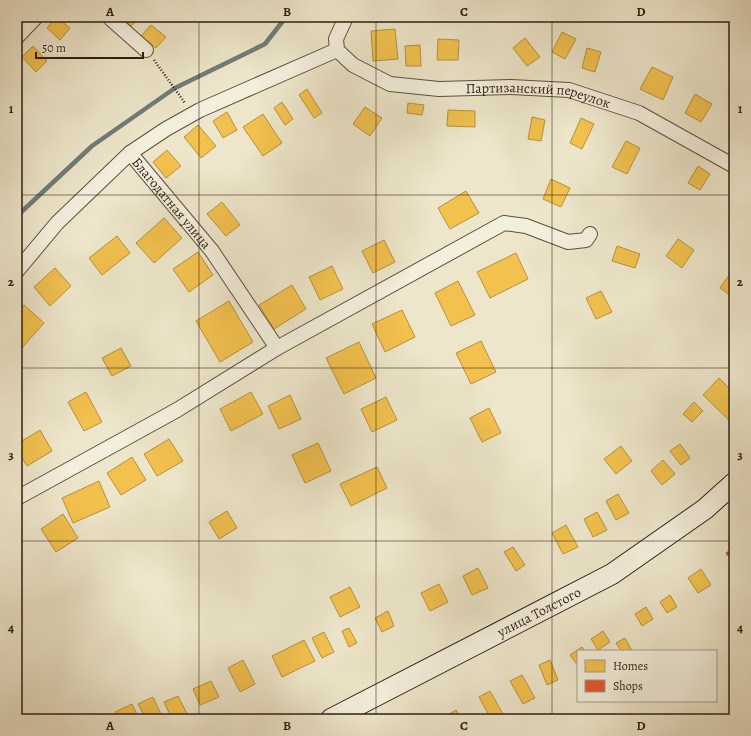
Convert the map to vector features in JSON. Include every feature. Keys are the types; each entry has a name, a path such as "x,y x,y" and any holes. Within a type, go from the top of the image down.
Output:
{"main road":[{"name":"улица Толстого","path":"331,719 612,574 705,509 734,483"}],"street":[{"path":"17,37 36,17"},
{"path":"110,17 146,50"},
{"path":"130,154 166,129 192,114 337,50 336,39 346,17"},
{"name":"Партизанский переулок","path":"337,50 353,65 390,84 439,89 511,87 569,90 639,113 734,166"},
{"name":"Благодатная улица","path":"17,271 57,223 130,154 212,251 278,348"},
{"path":"17,498 177,410 278,348 504,223 526,226 568,242 586,240 590,234"}],"path":[{"path":"146,50 175,88 192,114"}],"building: Homes":[{"path":"56,17 70,28 60,40 47,28"},
{"path":"124,17 142,17 131,26"},
{"path":"151,25 166,37 156,48 141,36"},
{"path":"395,29 398,59 373,61 371,31"},
{"path":"562,32 576,39 565,59 552,52"},
{"path":"525,38 540,57 527,66 513,48"},
{"path":"438,39 459,40 458,60 437,60"},
{"path":"420,45 421,66 406,66 405,46"},
{"path":"33,46 47,61 36,72 22,57"},
{"path":"587,48 601,52 595,72 582,68"},
{"path":"652,67 673,77 663,100 640,89"},
{"path":"734,85 734,98 728,94"},
{"path":"307,89 322,113 314,118 299,95"},
{"path":"695,94 712,104 701,122 685,113"},
{"path":"282,102 293,119 285,125 274,108"},
{"path":"408,103 424,105 422,115 407,113"},
{"path":"365,107 382,118 370,136 353,124"},
{"path":"448,110 475,111 475,127 447,126"},
{"path":"227,112 237,130 223,138 213,121"},
{"path":"263,114 282,143 263,156 243,127"},
{"path":"532,117 545,120 541,141 528,139"},
{"path":"581,118 594,124 582,149 570,143"},
{"path":"198,125 216,146 201,158 184,137"},
{"path":"626,141 640,148 627,174 612,167"},
{"path":"167,150 181,166 166,178 153,162"},
{"path":"698,166 710,174 700,190 688,183"},
{"path":"551,179 570,188 561,207 543,199"},
{"path":"466,191 479,213 450,229 438,208"},
{"path":"222,202 240,225 226,236 207,214"},
{"path":"164,218 182,238 154,263 136,243"},
{"path":"117,236 130,253 102,275 89,258"},
{"path":"678,239 694,250 682,268 666,256"},
{"path":"384,240 395,262 373,273 362,251"},
{"path":"617,246 640,254 635,268 612,261"},
{"path":"198,252 213,275 189,292 173,269"},
{"path":"516,253 528,279 490,298 477,272"},
{"path":"332,266 343,289 320,300 309,277"},
{"path":"55,268 71,286 50,306 34,287"},
{"path":"732,271 734,272 734,298 720,288"},
{"path":"458,281 475,315 451,326 435,293"},
{"path":"292,285 306,309 274,329 259,305"},
{"path":"601,291 612,312 596,319 586,298"},
{"path":"229,301 253,342 220,362 196,321"},
{"path":"24,305 44,323 21,349 17,345 17,313"},
{"path":"402,310 415,337 385,352 372,324"},
{"path":"481,341 496,372 471,384 456,353"},
{"path":"359,342 376,378 344,394 326,358"},
{"path":"121,348 131,366 112,376 102,358"},
{"path":"719,378 734,393 734,425 703,395"},
{"path":"86,392 102,422 84,431 68,402"},
{"path":"251,392 263,414 231,431 220,409"},
{"path":"290,395 301,419 279,429 268,406"},
{"path":"386,397 397,420 372,432 361,409"},
{"path":"694,402 703,411 692,422 683,414"},
{"path":"489,408 501,433 482,442 470,418"},
{"path":"40,430 52,451 27,466 17,450 17,444"},
{"path":"169,439 183,461 157,476 144,454"},
{"path":"318,443 331,471 305,483 292,455"},
{"path":"680,444 690,458 681,465 670,451"},
{"path":"621,446 632,461 616,474 604,459"},
{"path":"132,457 146,480 121,495 107,473"},
{"path":"663,460 675,474 662,485 651,471"},
{"path":"377,467 387,488 351,506 340,484"},
{"path":"99,481 110,507 73,523 62,498"},
{"path":"618,494 629,513 616,520 606,501"},
{"path":"227,511 237,528 219,539 209,522"},
{"path":"597,512 607,530 593,537 584,519"},
{"path":"63,514 78,538 56,552 41,529"},
{"path":"566,525 578,547 563,554 552,533"},
{"path":"513,547 525,565 516,571 504,552"},
{"path":"478,568 488,588 472,595 463,576"},
{"path":"701,569 711,585 698,593 688,578"},
{"path":"439,584 448,602 430,611 421,593"},
{"path":"350,587 360,607 340,617 330,597"},
{"path":"670,595 677,607 667,613 660,602"},
{"path":"646,607 653,619 642,626 635,614"},
{"path":"388,611 394,626 382,632 375,618"},
{"path":"349,628 357,643 349,647 342,631"},
{"path":"603,631 610,642 598,650 591,639"},
{"path":"324,632 334,652 322,658 312,638"},
{"path":"625,638 631,650 620,650 616,643"},
{"path":"304,640 315,661 282,677 272,656"},
{"path":"582,647 584,650 578,650"},
{"path":"577,650 577,665 570,655"},
{"path":"243,660 255,684 240,692 228,668"},
{"path":"550,660 558,680 547,685 539,665"},
{"path":"522,675 535,698 523,704 510,681"},
{"path":"211,681 219,697 200,705 193,689"},
{"path":"490,691 503,714 494,719 491,719 479,697"},
{"path":"178,696 188,716 181,719 172,719 164,702"},
{"path":"153,697 163,719 146,719 138,704"},
{"path":"132,704 139,719 119,719 115,712"},
{"path":"456,710 461,719 445,719 444,717"}],"building: Shops":[{"path":"734,548 734,564 726,553"}],"waterway":[{"path":"17,216 92,146 175,88 265,44 286,17"}]}
